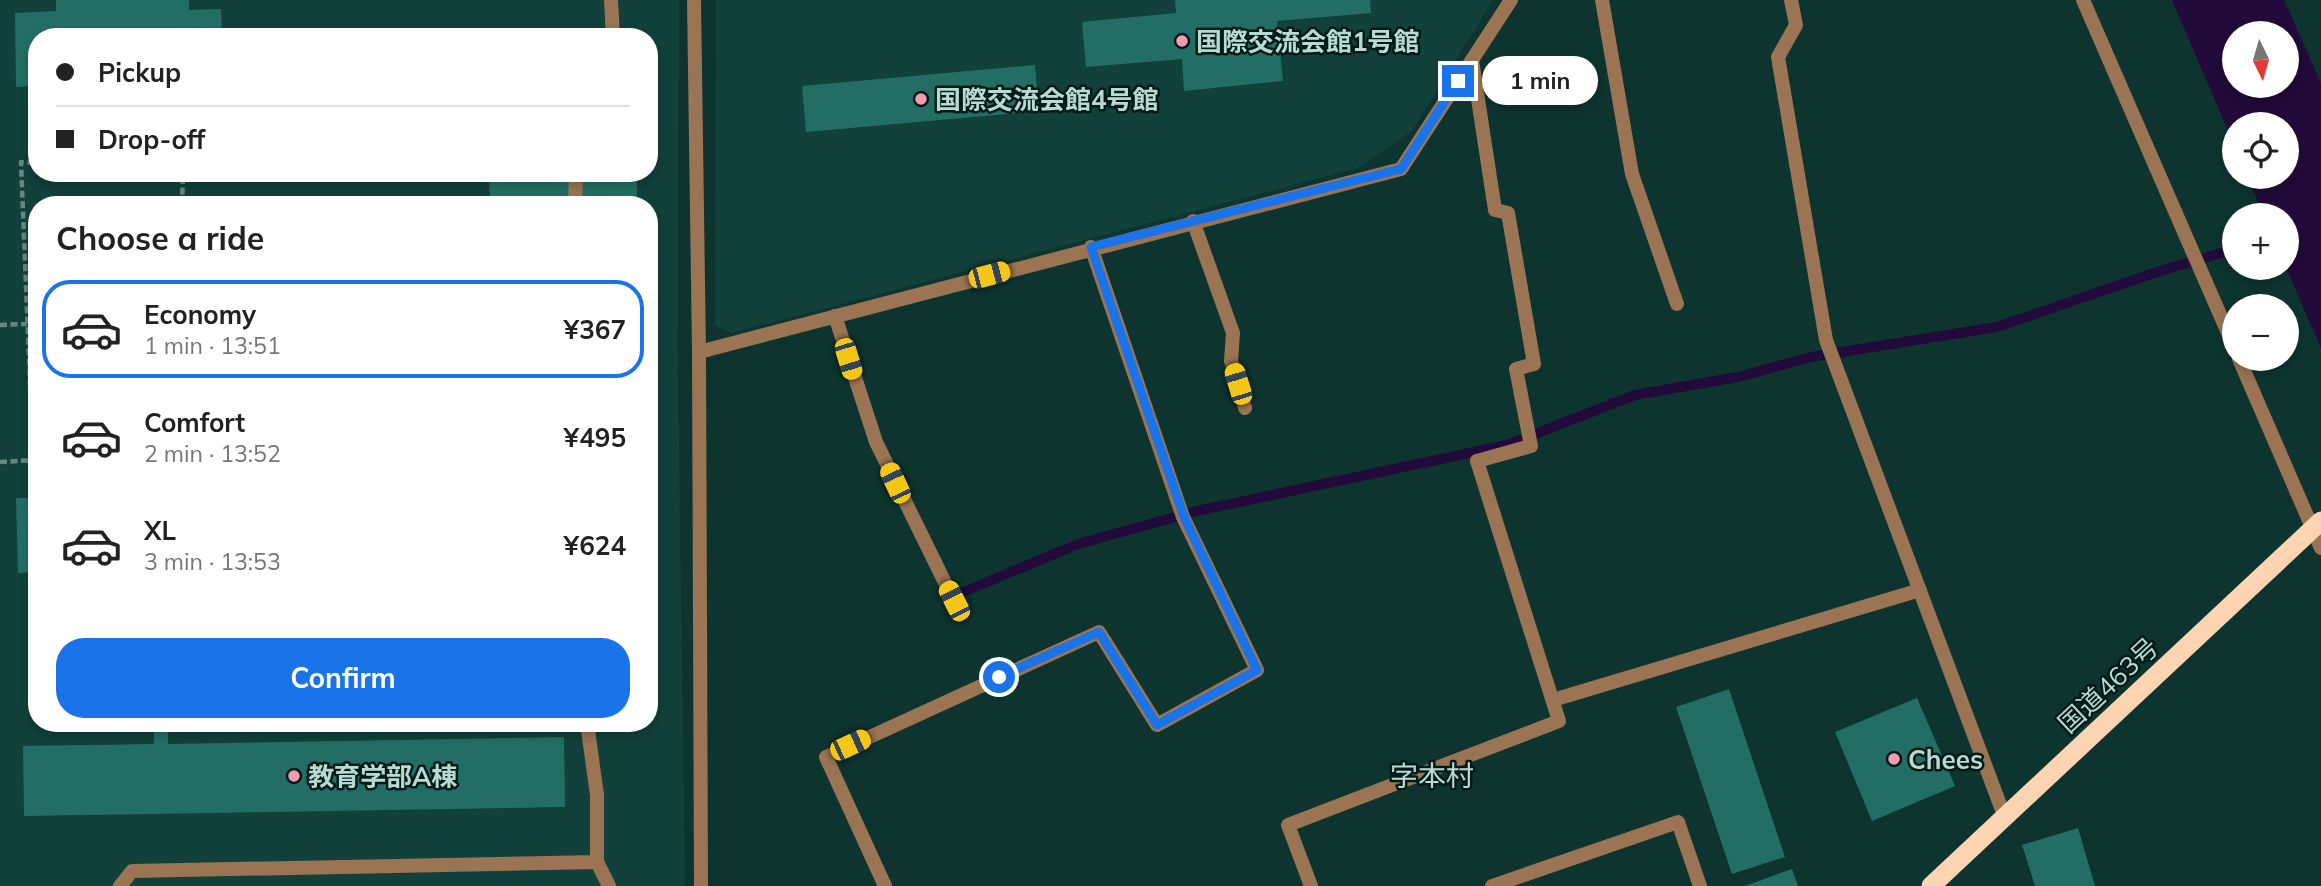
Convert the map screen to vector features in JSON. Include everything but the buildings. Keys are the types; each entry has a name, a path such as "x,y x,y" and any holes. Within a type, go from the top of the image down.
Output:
{"highway":[{"name":"国道463号","path":"1931,886 2317,525"}],"street":[{"path":"611,0 613,28"},
{"path":"694,0 699,352 701,886"},
{"path":"699,352 1091,247 1401,169 1511,0"},
{"path":"1602,0 1632,174 1677,304"},
{"path":"1791,0 1796,25 1778,57 1826,340 2005,818"},
{"path":"2083,0 2222,319"},
{"path":"1311,886 1288,825 1559,721 1477,461 1531,446 1516,369 1534,364 1508,213 1495,210 1472,60"},
{"path":"1193,222 1233,332 1231,361 1245,408"},
{"path":"886,886 826,757 1099,632 1157,725 1257,670 1184,517 1091,247"},
{"path":"835,316 876,442 954,601"},
{"path":"2245,371 2317,525 2321,548"},
{"path":"1553,700 1920,590"},
{"path":"588,732 597,795 597,862 609,886"},
{"path":"1492,886 1678,822 1700,886"},
{"path":"120,886 132,871 597,862"}],"path":[{"path":"28,162 21,162 28,341"},
{"path":"0,325 27,324"},
{"path":"0,462 28,460"}],"shaded area":[{"path":"0,0 679,0 678,369 685,886 0,886"},
{"path":"716,0 1493,0 1412,131 1358,168 732,333 715,325"},
{"path":"2172,0 2284,0 2293,21 2222,21 2222,98 2300,98 2300,36 2321,83 2321,348 2291,280 2299,280 2299,203 2259,203 2252,189 2299,189 2299,112 2222,112 2222,117"}],"waterway":[{"path":"961,593 1078,544 1197,511 1507,445 1635,395 1738,377 1811,357 1997,327 2157,272 2222,253"}],"place":[{"name":"国際交流会館1号館","path":"1182,41"},
{"name":"国際交流会館4号館","path":"921,99"},
{"name":"Chees","path":"1894,759"},
{"name":"教育学部A棟","path":"294,776"}],"district":[{"name":"字本村","path":"1432,775"}],"route":[{"path":"999,677 1099,632 1157,725 1257,670 1184,517 1091,247 1401,169 1458,81"}]}
